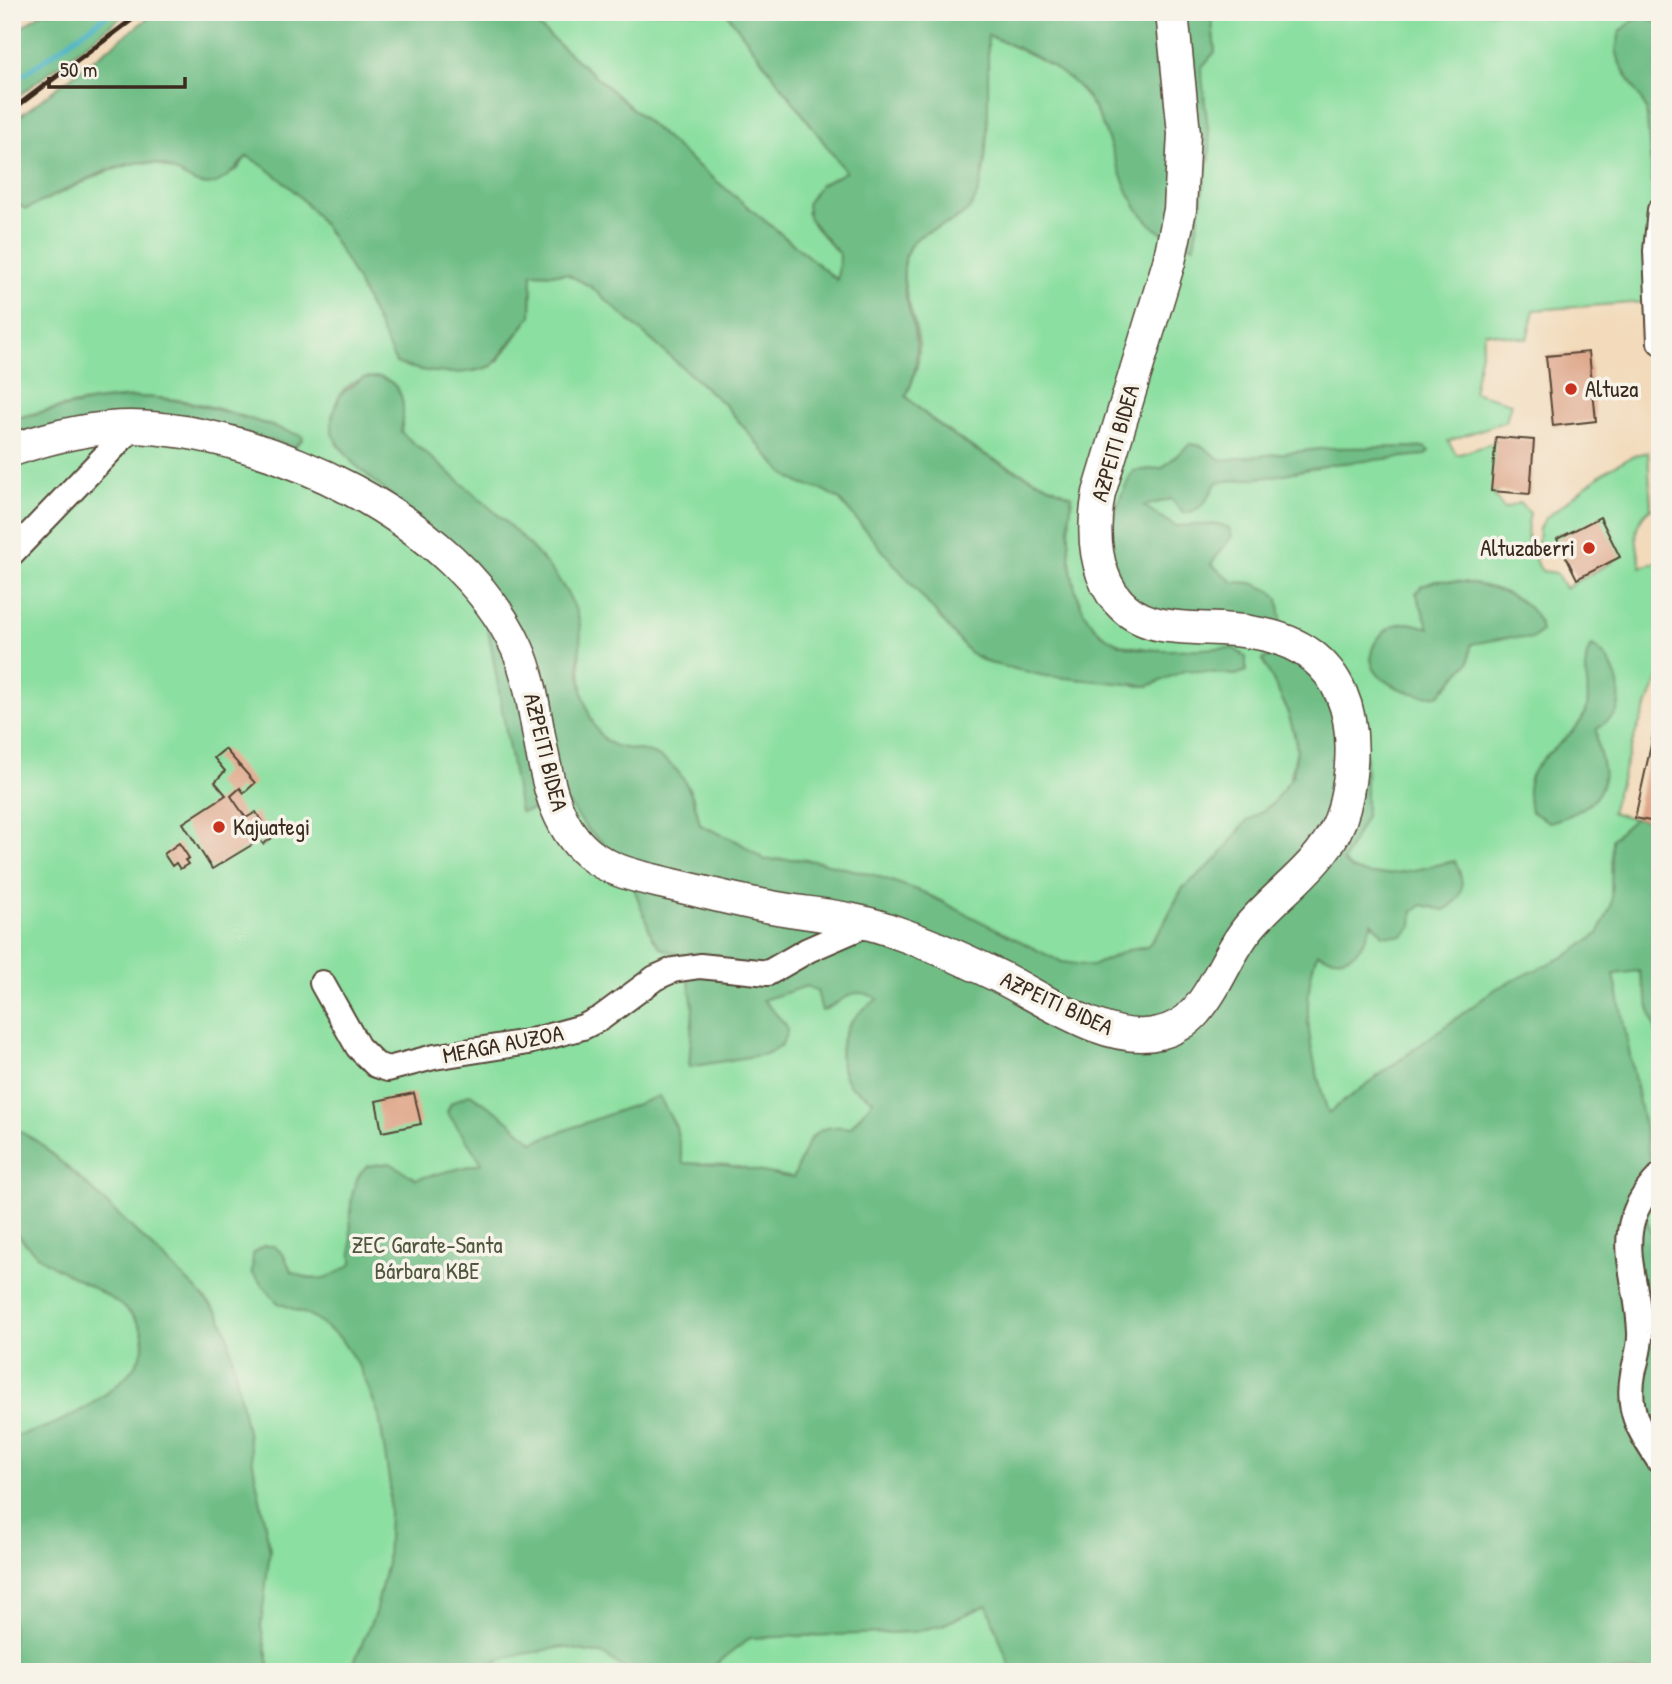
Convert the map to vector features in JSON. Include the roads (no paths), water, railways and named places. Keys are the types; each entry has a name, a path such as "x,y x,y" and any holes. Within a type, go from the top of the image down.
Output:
{"main road":[{"name":"AZPEITI BIDEA","path":"12,450 66,435 133,427 204,436 307,470 373,503 452,562 487,599 512,637 529,682 558,811 576,841 597,859 626,873 751,904 870,923 969,962 1091,1024 1129,1034 1155,1034 1172,1029 1195,1013 1246,931 1330,842 1342,816 1348,786 1350,720 1345,697 1328,672 1303,651 1265,635 1167,626 1141,618 1112,594 1096,557 1094,530 1099,493 1169,262 1180,211 1184,133 1172,12"}],"street":[{"path":"1660,210 1656,272 1660,342"},
{"path":"12,553 133,427"},
{"name":"MEAGA AUZOA","path":"322,983 359,1047 376,1065 388,1069 434,1057 528,1042 583,1027 601,1018 655,978 679,968 700,966 751,974 768,973 808,950 870,923"},
{"path":"1660,1175 1648,1189 1635,1215 1628,1255 1640,1339 1631,1406 1638,1429 1660,1462"}],"waterway":[{"path":"12,83 111,12"}],"railway":[{"path":"12,110 142,12"}],"place":[{"name":"Altuza","path":"1571,389"},
{"name":"Altuzaberri","path":"1589,548"},
{"name":"Kajuategi","path":"219,827"}],"park label":[{"name":"ZEC Garate-Santa Bárbara KBE","path":"427,1258"}]}
